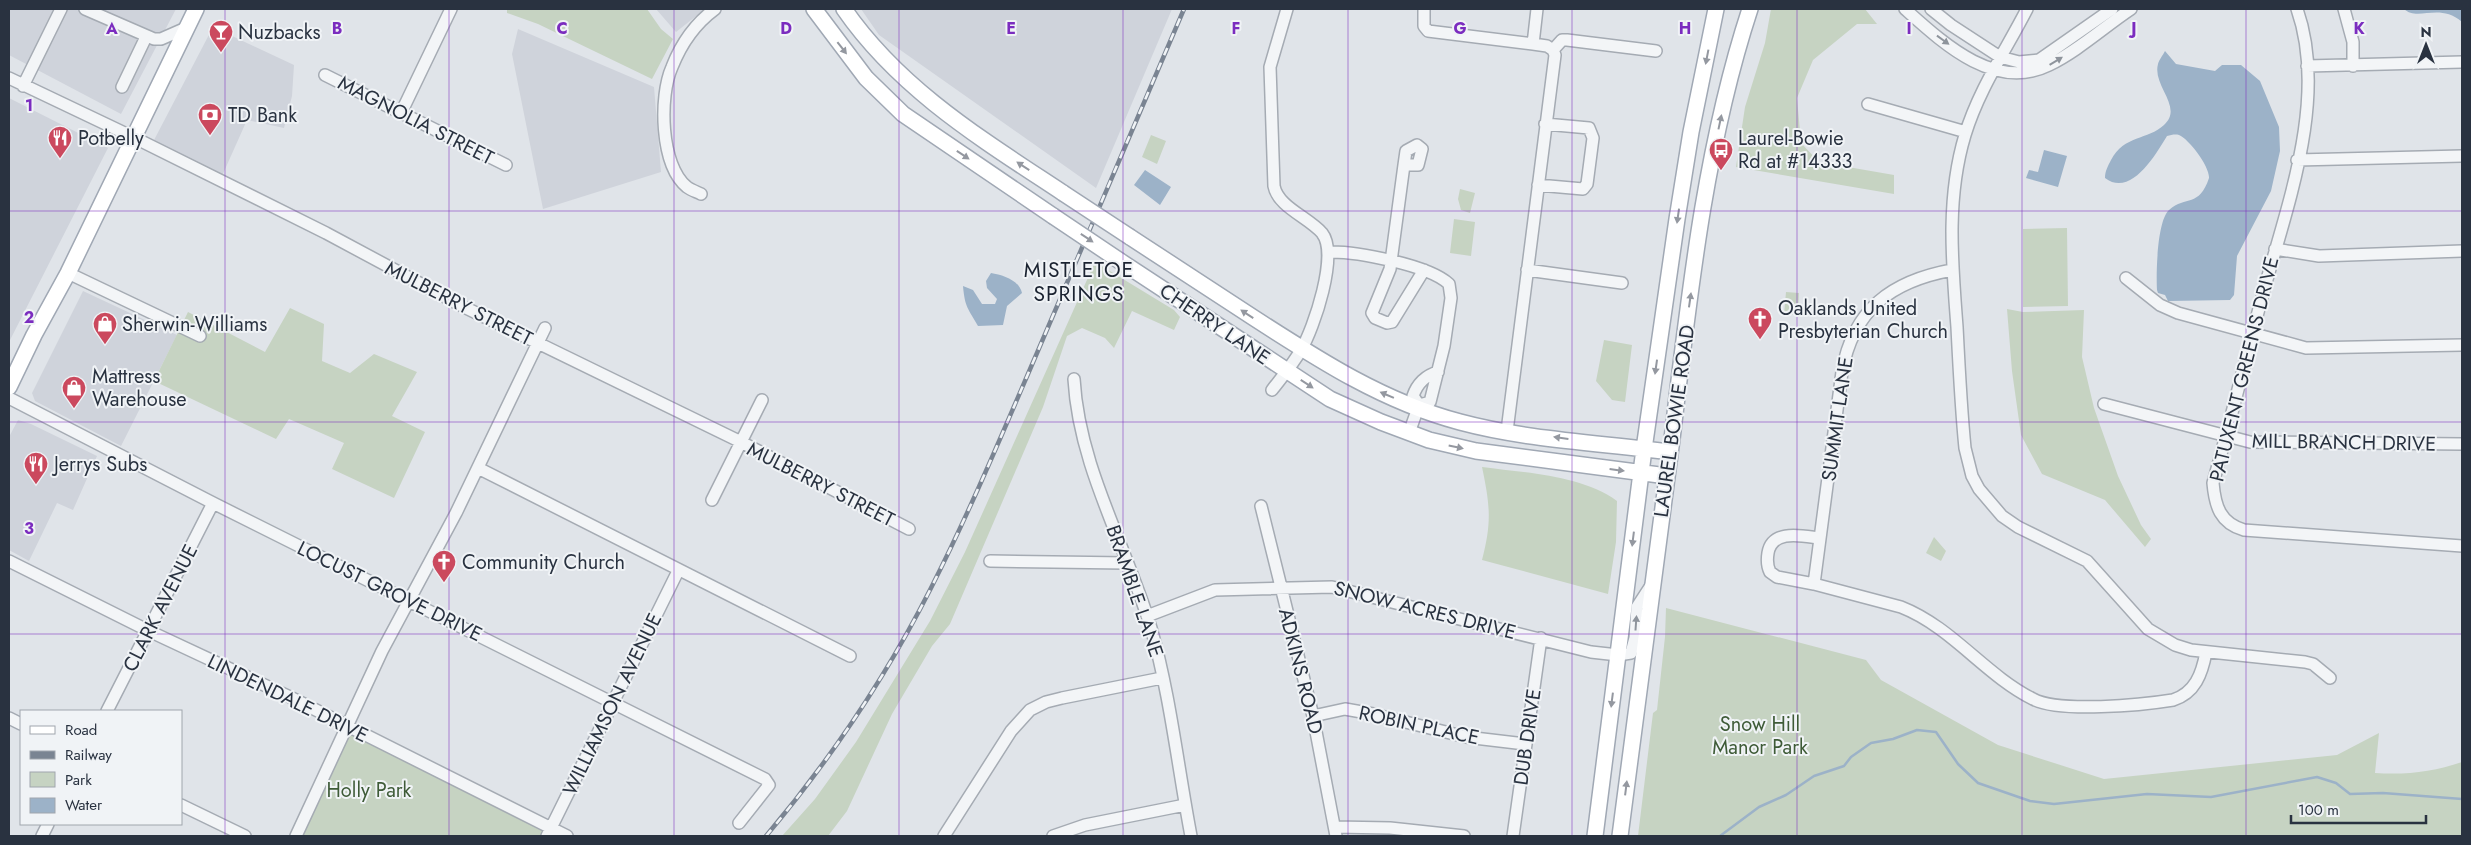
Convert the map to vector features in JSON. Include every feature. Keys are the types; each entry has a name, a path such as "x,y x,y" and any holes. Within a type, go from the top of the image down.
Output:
{"main road":[{"path":"9,387 135,138 196,9"},
{"name":"CHERRY LANE","path":"814,9 866,78 903,114 1120,261 1286,371 1346,408 1409,433 1452,446 1476,451 1667,476"},
{"name":"CHERRY LANE","path":"844,9 890,64 930,101 976,136 1302,349 1357,381 1418,407 1460,422 1507,431 1670,452"},
{"name":"LAUREL BOWIE ROAD","path":"1594,836 1644,449 1682,184 1716,9"},
{"name":"LAUREL BOWIE ROAD","path":"1620,836 1652,584 1709,175 1731,70 1750,9"}],"street":[{"path":"23,86 61,9"},
{"path":"85,9 146,37 161,39 186,28"},
{"path":"401,113 451,9"},
{"path":"701,194 687,187 679,177 669,153 665,138 664,102 668,76 677,55 700,22 715,9"},
{"path":"1272,390 1302,349 1319,305 1328,252 1323,235 1313,224 1280,199 1274,186 1270,67 1287,9"},
{"path":"1424,9 1424,26 1428,30 1547,46 1554,50"},
{"path":"1534,44 1537,9"},
{"path":"1905,9 1953,48 1992,71 2007,74 2031,71 2048,66 2131,9"},
{"path":"1931,9 1951,25 2000,57 2019,62 2039,60 2112,9"},
{"path":"2027,9 1992,71 1966,132 1957,166 1952,198 1952,270 1965,448 1972,476 1979,489 1996,510 2014,524 2087,561 2154,634 2175,645 2206,652 2305,662 2313,664 2330,678"},
{"name":"PATUXENT GREENS DRIVE","path":"2297,9 2307,66 2309,98 2297,160 2275,249 2213,483 2219,512 2234,527 2244,530 2462,546"},
{"path":"2344,9 2353,42 2353,66"},
{"path":"122,87 146,37"},
{"path":"1507,431 1545,124 1555,60 1554,50 1562,40 1567,40 1656,50"},
{"path":"2307,66 2462,62"},
{"name":"MAGNOLIA STREET","path":"325,75 506,166"},
{"name":"MULBERRY STREET","path":"9,78 135,138 538,342 741,442 909,529"},
{"path":"1868,104 1966,132"},
{"path":"1538,185 1583,189 1587,184 1593,138 1590,128 1545,124"},
{"path":"2297,160 2462,156"},
{"path":"1404,165 1389,274 1372,313 1374,318 1387,323 1396,318 1424,270"},
{"path":"2275,249 2319,256 2462,251"},
{"path":"1328,252 1353,252 1424,270 1446,281 1452,291 1438,372 1430,402 1418,407"},
{"path":"1527,270 1622,283"},
{"name":"SUMMIT LANE","path":"1814,584 1842,372 1848,344 1866,315 1891,291 1916,278 1952,270"},
{"path":"68,273 200,336"},
{"path":"2126,278 2168,309 2306,348 2462,345"},
{"path":"296,836 347,726 478,468 545,328"},
{"path":"1409,433 1418,407 1413,396 1416,389 1431,374 1438,372"},
{"name":"BRAMBLE LANE","path":"1074,379 1076,399 1087,451 1126,563 1147,616 1162,678 1191,836"},
{"name":"LOCUST GROVE DRIVE","path":"9,398 212,504 410,600 765,779 769,785 738,823"},
{"path":"712,500 762,400"},
{"name":"MILL BRANCH DRIVE","path":"2104,404 2226,438 2250,442 2296,444 2462,444"},
{"path":"478,468 678,571 850,656"},
{"name":"CLARK AVENUE","path":"108,710 212,504"},
{"name":"ADKINS ROAD","path":"1261,506 1313,716 1335,832"},
{"path":"1819,538 1781,537 1772,544 1768,552 1768,564 1773,575 1901,607 1914,613 1944,632 2032,699 2052,705 2156,703 2178,699 2188,692 2200,676 2206,652"},
{"path":"990,560 1126,563"},
{"name":"LINDENDALE DRIVE","path":"9,561 347,726 549,832 567,836"},
{"name":"WILLIAMSON AVENUE","path":"549,832 678,571"},
{"path":"1618,655 1631,653 1635,638 1637,607 1652,584"},
{"name":"SNOW ACRES DRIVE","path":"1147,616 1215,590 1323,586 1339,588 1542,638 1591,652 1618,655"},
{"name":"DUB DRIVE","path":"1513,836 1542,638"},
{"path":"944,836 1011,732 1030,710 1046,702 1062,698 1162,678"},
{"name":"ROBIN PLACE","path":"1313,716 1345,709 1466,737 1525,744"},
{"path":"182,805 245,836"},
{"path":"1053,836 1085,825 1185,805"},
{"path":"1335,832 1390,828 1464,836"}],"shaded area":[{"path":"9,9 176,9 121,114 9,55"},
{"path":"656,9 705,9 676,32"},
{"path":"861,9 1172,9 1096,188 879,35"},
{"path":"213,27 294,65 292,96 284,128 247,120 222,176 153,142"},
{"path":"518,29 654,87 661,172 543,209 512,54"},
{"path":"9,98 108,148 9,342"},
{"path":"83,291 177,335 121,446 35,401 32,393"},
{"path":"18,420 31,424 97,456 73,510 57,503 29,561 9,550 9,437"}],"green space":[{"path":"507,9 647,9 661,29 673,39 652,79 538,24 507,13"},
{"path":"1771,9 1865,9 1877,24 1857,24 1813,60 1797,98 1801,143 1819,162 1894,175 1894,194 1736,167 1745,107 1765,43"},
{"path":"1151,135 1166,141 1157,164 1142,157"},
{"path":"1460,189 1475,193 1470,213 1461,210 1458,199"},
{"path":"1454,219 1475,222 1471,256 1450,253"},
{"path":"2067,228 2068,306 2023,307 2023,229"},
{"path":"1095,262 1174,310 1180,317 1174,330 1132,311 1114,348 1105,338 1082,328 1067,336 1043,407 950,624 932,646 892,714 847,811 828,836 782,836 815,799 856,742 930,621 965,552"},
{"path":"1786,292 1799,293 1798,315 1784,314"},
{"path":"290,308 324,324 322,361 350,373 374,354 417,372 392,416 425,432 394,498 332,469 344,443 289,419 276,439 154,381 188,312 265,352"},
{"path":"2007,309 2023,312 2084,310 2082,357 2094,408 2118,476 2141,525 2151,539 2145,547 2105,500 2042,474 2021,435 2012,371"},
{"path":"1604,340 1632,345 1625,402 1612,400 1596,381"},
{"path":"1482,467 1570,480 1603,492 1617,501 1616,542 1608,594 1482,560 1489,524 1489,514"},
{"path":"1934,537 1946,551 1941,561 1926,553"},
{"name":"Snow Hill Manor Park","path":"1666,608 1866,660 1881,680 1998,745 2104,779 2337,755 2379,733 2375,773 2398,774 2419,772 2462,762 2462,836 1638,836 1653,713 1657,710 1665,637"},
{"name":"Holly Park","path":"347,726 551,828 547,836 296,836"}],"water":[{"path":"2404,9 2462,9 2462,22 2445,13 2416,14"},
{"path":"2165,51 2176,64 2215,71 2222,65 2241,65 2260,81 2279,127 2280,151 2271,191 2237,256 2234,295 2230,300 2168,301 2165,295 2158,293 2157,290 2158,248 2165,216 2175,206 2192,200 2201,194 2209,178 2203,161 2188,142 2179,135 2167,136 2142,171 2133,178 2115,183 2105,178 2106,171 2116,152 2129,142 2158,130 2169,118 2171,111 2157,72 2159,62"},
{"path":"2044,150 2067,156 2058,187 2026,178 2029,170 2038,172"},
{"path":"1145,170 1171,187 1160,205 1134,185"},
{"path":"991,273 1014,281 1022,293 1007,306 1003,325 978,326 966,304 963,286 973,290 982,304 995,304 997,299 987,288 986,281"}],"waterway":[{"path":"1720,836 1759,807 1786,795 1814,776 1844,766 1851,757 1871,743 1893,739 1917,730 1936,732 1958,764 1978,783 2030,801 2054,804 2147,794 2211,797 2317,777 2336,783 2350,794 2383,793 2462,799"}],"railway":[{"path":"766,836 812,778 856,717 895,654 931,588 999,442 1184,9"}],"place":[{"name":"Nuzbacks","path":"221,53"},
{"name":"TD Bank","path":"210,136"},
{"name":"Potbelly","path":"60,159"},
{"name":"Laurel-Bowie Rd at #14333","path":"1721,171"},
{"name":"Oaklands United Presbyterian Church","path":"1760,340"},
{"name":"Sherwin-Williams","path":"105,345"},
{"name":"Mattress Warehouse","path":"74,409"},
{"name":"Jerrys Subs","path":"36,485"},
{"name":"Community Church","path":"444,583"}],"district":[{"name":"MISTLETOE SPRINGS","path":"1079,282"}]}
